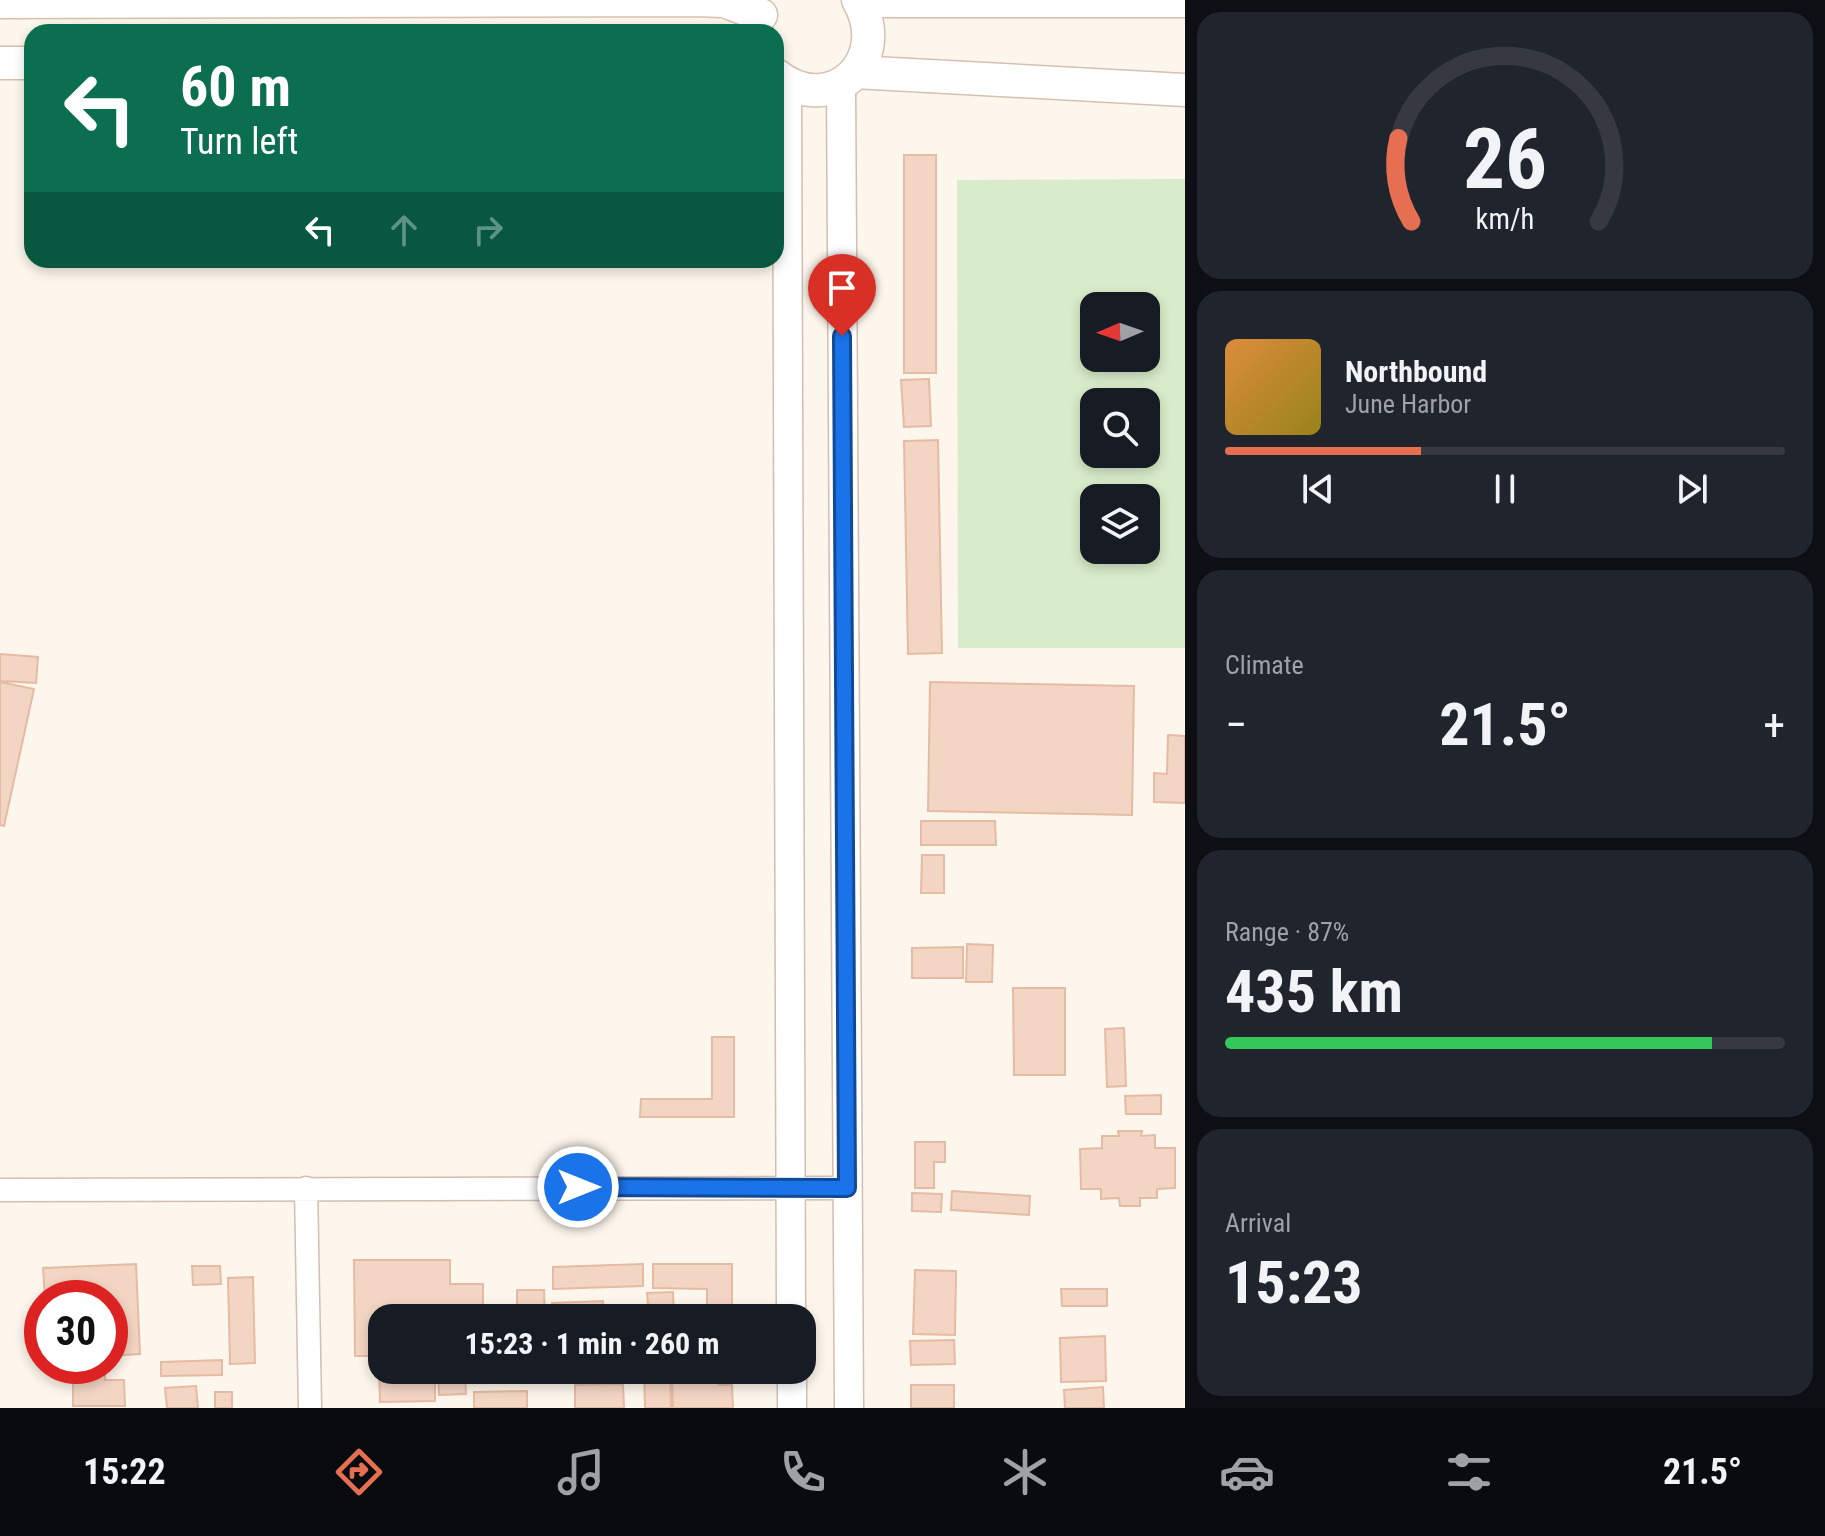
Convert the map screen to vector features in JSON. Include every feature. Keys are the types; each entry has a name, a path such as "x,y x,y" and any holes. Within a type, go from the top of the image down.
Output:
{"main road":[{"path":"784,81 805,90 823,90 848,78 865,56 870,37 867,18 859,0 1185,1"},
{"path":"0,2 724,1 762,16"},
{"path":"0,63 24,63"},
{"path":"848,78 1185,90"}],"street":[{"path":"848,78 849,1408"},
{"path":"783,268 791,1304"},
{"path":"306,1188 310,1408"},
{"path":"0,1190 847,1188"},
{"path":"792,1384 792,1408"}],"green space":[{"path":"1185,179 1185,648 958,648 957,180"}],"building":[{"path":"904,155 936,155 936,373 904,373"},
{"path":"929,379 931,426 904,427 901,380"},
{"path":"938,440 942,653 908,654 904,441"},
{"path":"0,654 38,657 36,683 0,681"},
{"path":"0,682 34,689 4,826 0,825"},
{"path":"930,682 1134,686 1132,815 928,811"},
{"path":"1168,735 1185,736 1185,803 1154,802 1154,773 1167,774"},
{"path":"921,821 995,821 996,845 921,845"},
{"path":"922,855 944,855 944,893 921,893"},
{"path":"967,944 993,945 992,982 966,982"},
{"path":"963,947 963,978 912,978 912,948"},
{"path":"1013,988 1065,988 1065,1075 1014,1075"},
{"path":"1124,1028 1126,1086 1107,1087 1105,1029"},
{"path":"712,1037 734,1037 734,1117 640,1117 641,1099 712,1099"},
{"path":"1161,1095 1161,1114 1126,1114 1125,1096"},
{"path":"1118,1131 1142,1131 1141,1136 1155,1135 1155,1148 1175,1148 1175,1188 1157,1189 1157,1198 1140,1198 1140,1206 1120,1206 1119,1198 1101,1199 1101,1189 1081,1189 1080,1149 1102,1148 1102,1136 1119,1136"},
{"path":"915,1142 945,1142 945,1162 934,1162 934,1188 915,1188"},
{"path":"952,1191 1030,1196 1029,1215 951,1210"},
{"path":"912,1193 942,1194 941,1212 912,1211"},
{"path":"354,1260 450,1260 450,1284 483,1284 483,1304 368,1304 368,1356 355,1356"},
{"path":"136,1264 140,1354 128,1355 128,1280 44,1280 43,1268"},
{"path":"643,1264 643,1286 553,1289 553,1267"},
{"path":"653,1264 732,1264 732,1304 707,1304 707,1289 653,1288"},
{"path":"192,1266 220,1266 221,1284 193,1285"},
{"path":"915,1270 956,1271 955,1335 913,1334"},
{"path":"253,1277 255,1363 230,1364 228,1278"},
{"path":"1061,1289 1107,1289 1107,1306 1062,1306"},
{"path":"517,1290 544,1290 544,1304 517,1304"},
{"path":"673,1292 673,1304 648,1304 647,1293"},
{"path":"603,1301 603,1304 552,1304"},
{"path":"1105,1336 1106,1381 1061,1382 1060,1338"},
{"path":"954,1340 955,1364 911,1365 910,1341"},
{"path":"222,1360 222,1375 161,1376 161,1362"},
{"path":"73,1384 124,1384 125,1406 73,1406"},
{"path":"379,1384 435,1384 435,1401 380,1402"},
{"path":"439,1384 466,1384 466,1394 439,1395"},
{"path":"623,1384 624,1408 575,1408 575,1385"},
{"path":"644,1384 670,1384 671,1408 645,1408"},
{"path":"672,1384 732,1385 733,1408 673,1408"},
{"path":"911,1385 954,1385 954,1408 911,1408"},
{"path":"196,1386 198,1408 167,1408 165,1388"},
{"path":"1103,1387 1104,1408 1065,1408 1064,1390"},
{"path":"527,1391 527,1408 474,1408 474,1392"},
{"path":"215,1392 232,1392 232,1408 215,1408"}],"route":[{"path":"578,1187 847,1188 842,336"}]}
